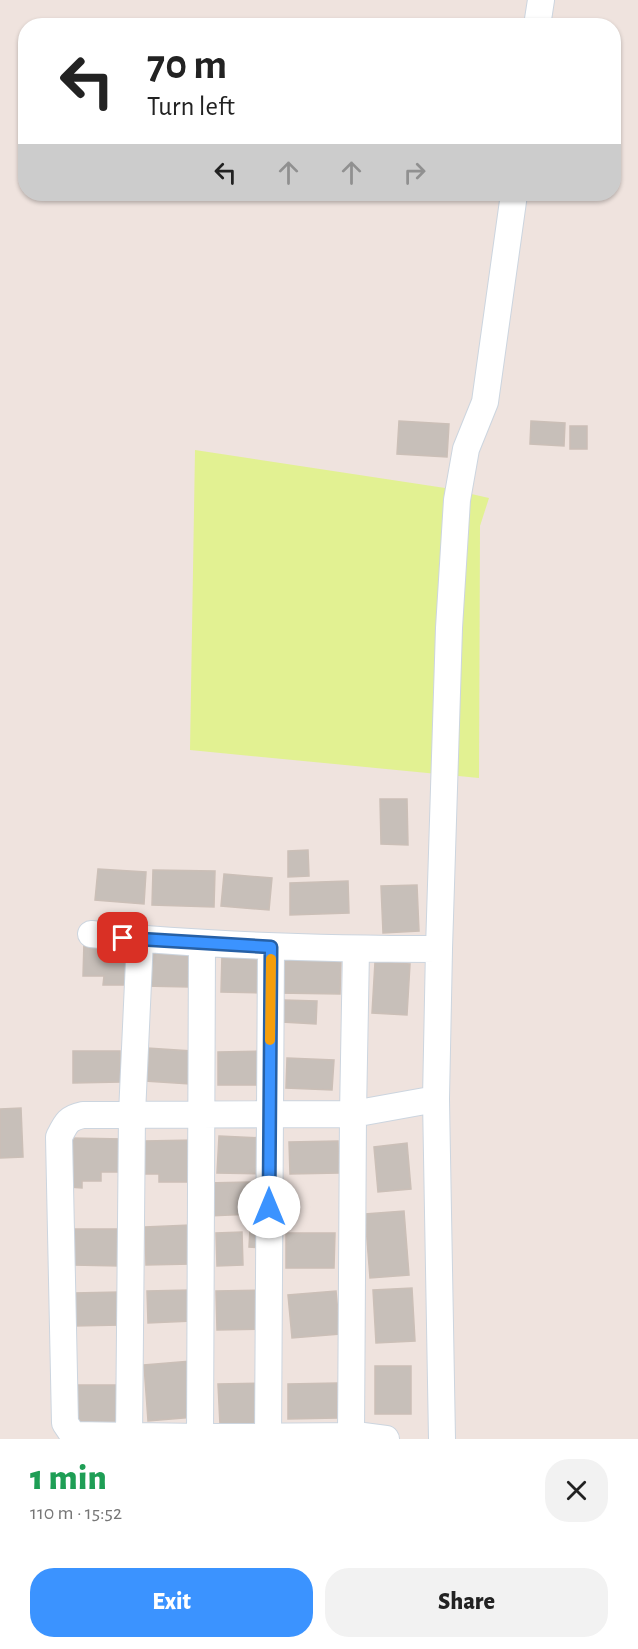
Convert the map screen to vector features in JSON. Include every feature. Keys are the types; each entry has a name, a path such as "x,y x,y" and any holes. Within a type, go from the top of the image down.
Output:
{"street":[{"path":"538,18 541,0"},
{"path":"442,1439 436,1099 449,628 457,500 466,449 485,402 513,201"},
{"path":"91,934 202,944 271,947 439,949"},
{"path":"129,1438 132,1114 140,939"},
{"path":"200,1438 202,944"},
{"path":"268,1438 271,947"},
{"path":"356,949 353,1114 366,1438 129,1438 73,1435 65,1423 59,1137 72,1117 132,1114 353,1114 436,1099"}],"green space":[{"path":"195,450 445,488 489,498 480,526 479,778 190,750"}],"building":[{"path":"399,421 449,424 447,457 397,454"},
{"path":"531,421 565,423 564,446 530,444"},
{"path":"570,426 587,426 587,449 570,449"},
{"path":"380,799 407,799 408,845 381,844"},
{"path":"308,850 309,876 288,877 288,851"},
{"path":"98,869 146,872 144,904 95,900"},
{"path":"153,870 215,871 214,907 152,905"},
{"path":"224,874 272,878 269,910 221,906"},
{"path":"348,881 349,913 290,915 290,883"},
{"path":"417,885 419,931 383,933 381,886"},
{"path":"84,942 133,943 132,985 103,985 104,976 83,976"},
{"path":"144,950 191,951 190,987 143,986"},
{"path":"222,954 263,955 262,993 221,992"},
{"path":"277,959 341,960 340,994 277,993"},
{"path":"375,962 410,964 407,1015 372,1013"},
{"path":"283,1000 317,1001 316,1024 282,1022"},
{"path":"147,1048 192,1051 190,1084 145,1081"},
{"path":"73,1051 120,1051 121,1082 73,1083"},
{"path":"262,1051 262,1085 218,1085 218,1052"},
{"path":"287,1058 334,1060 332,1090 286,1088"},
{"path":"21,1108 23,1157 0,1158 0,1109"},
{"path":"219,1136 264,1138 263,1174 217,1173"},
{"path":"71,1138 123,1139 121,1172 101,1172 101,1181 82,1181 82,1188 69,1187"},
{"path":"196,1140 196,1182 159,1182 159,1174 145,1174 144,1141"},
{"path":"338,1141 339,1173 290,1174 289,1142"},
{"path":"407,1143 411,1189 378,1192 374,1147"},
{"path":"251,1182 253,1214 208,1216 206,1183"},
{"path":"404,1211 409,1275 370,1278 365,1214"},
{"path":"190,1225 191,1264 146,1265 145,1227"},
{"path":"74,1229 121,1229 120,1266 73,1265"},
{"path":"250,1229 263,1230 261,1248 249,1247"},
{"path":"242,1232 243,1265 217,1266 216,1233"},
{"path":"286,1233 335,1233 334,1268 286,1268"},
{"path":"412,1288 415,1341 376,1343 373,1290"},
{"path":"191,1290 192,1321 148,1323 147,1291"},
{"path":"262,1290 263,1329 217,1330 216,1291"},
{"path":"336,1291 340,1334 292,1338 288,1295"},
{"path":"120,1292 120,1325 74,1326 74,1293"},
{"path":"191,1361 195,1417 148,1421 144,1365"},
{"path":"375,1366 411,1366 411,1414 375,1414"},
{"path":"262,1383 263,1423 220,1425 218,1384"},
{"path":"337,1383 337,1418 288,1419 288,1384"},
{"path":"74,1385 121,1385 121,1422 74,1421"}],"slow traffic":[{"path":"270,1040 271,959"}],"route":[{"path":"123,938 271,947 269,1207"}]}
